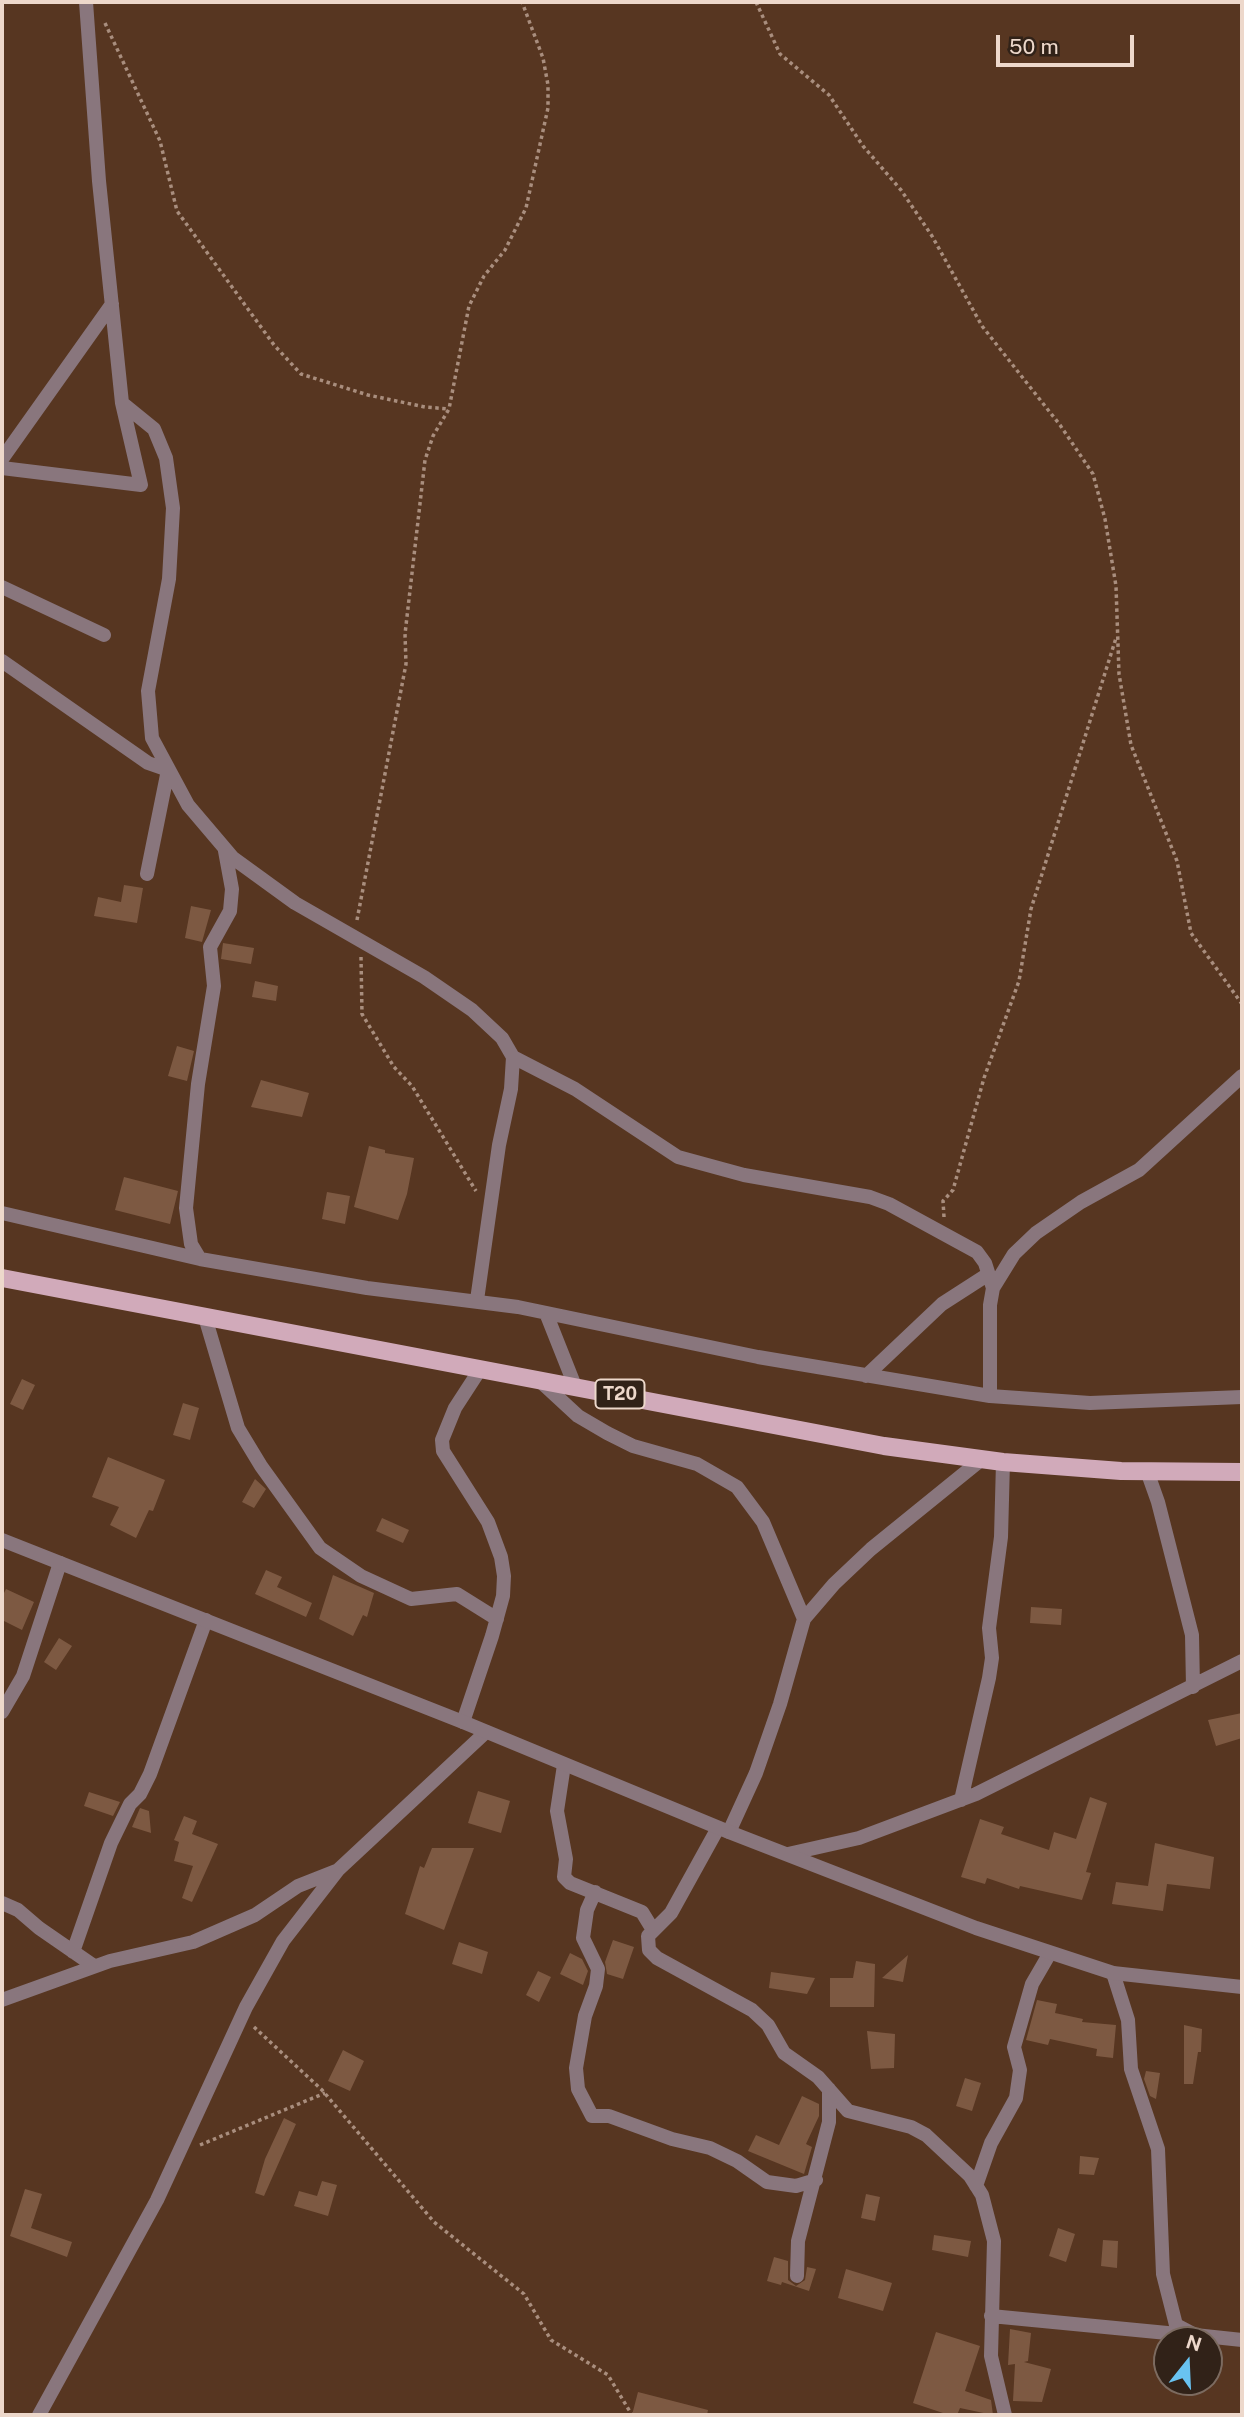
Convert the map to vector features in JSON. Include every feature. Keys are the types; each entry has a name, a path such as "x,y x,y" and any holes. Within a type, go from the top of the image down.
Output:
{"main road":[{"name":"T20","path":"2,1278 884,1446 1003,1462 1147,1471 1242,1472"}],"street":[{"path":"2,468 141,485 122,403 99,181 86,2"},
{"path":"2,459 112,304"},
{"path":"122,403 154,429 166,458 171,495 169,579 148,691 152,738 188,805 225,849 260,880 424,977 472,1010 502,1038 513,1057 575,1089 678,1157 782,1184 870,1197 977,1252 985,1263 990,1282 990,1396"},
{"path":"2,587 104,635"},
{"path":"2,662 148,763 168,770"},
{"path":"147,874 168,770"},
{"path":"200,1259 191,1244 186,1208 198,1084 214,986 210,947 230,911 232,889 225,849"},
{"path":"477,1300 499,1145 511,1089 513,1057"},
{"path":"866,1376 942,1304 990,1282 1036,1233 1080,1202 1139,1170 1242,1076"},
{"path":"2,1213 200,1259 367,1288 477,1300 866,1376 990,1396 1090,1403 1242,1397"},
{"path":"547,1313 575,1386"},
{"path":"205,1317 238,1429 320,1548 361,1576 411,1599 457,1594 497,1619"},
{"path":"463,1722 503,1596 501,1557 488,1522 443,1451 442,1440 455,1408 481,1368"},
{"path":"539,1380 578,1416 607,1433 633,1446 697,1465 737,1487 762,1522 804,1619"},
{"path":"982,1459 871,1549 834,1584 804,1619 756,1773 724,1830 670,1913 653,1930 647,1943 649,1951 657,1958 752,2010 768,2025 784,2053 829,2089 848,2110 911,2127 926,2135 952,2156 976,2186 982,2195 994,2241 991,2316 994,2376 1005,2415"},
{"path":"961,1800 974,1756 989,1678 990,1609 1000,1537 1003,1462"},
{"path":"1147,1471 1158,1502 1192,1635 1193,1686"},
{"path":"2,1540 463,1722 724,1830 976,1928 1112,1973 1242,1987"},
{"path":"2,1712 27,1666 60,1563"},
{"path":"74,1952 111,1843 130,1804 140,1794 150,1774 206,1620"},
{"path":"788,1854 869,1835 961,1800 1242,1661"},
{"path":"38,2415 134,2245 181,2151 242,2016 283,1941 338,1870 486,1732"},
{"path":"564,1765 557,1811 566,1858 563,1875 570,1883 642,1912 653,1930"},
{"path":"2,2000 94,1966 193,1942 254,1915 298,1886 338,1870"},
{"path":"595,1892 587,1910 583,1938 598,1969 596,1986 584,2016 576,2068 578,2089 592,2116 609,2116 672,2139 710,2148 737,2161 767,2182 796,2186 816,2180"},
{"path":"2,1903 18,1910 94,1966"},
{"path":"976,2186 991,2143 1016,2098 1020,2070 1014,2047 1032,1984 1050,1953"},
{"path":"1112,1973 1128,2020 1134,2082 1157,2149 1163,2274 1177,2326"},
{"path":"797,2276 798,2241 829,2122 829,2089"},
{"path":"991,2316 1153,2332"},
{"path":"1223,2338 1242,2340"}],"path":[{"path":"487,1223 474,1182 428,1116 412,1086 373,1038 362,1014 362,970 354,938 406,664 405,634 425,460 433,436 449,409 469,306 484,276 505,250 526,208 548,108 548,85 543,58 522,2"},
{"path":"756,2 770,38 780,54 829,95 863,146 901,190 932,236 982,326 1060,425 1093,474 1105,519 1116,586 1123,710 1131,745 1177,861 1187,923 1221,979 1242,1004"},
{"path":"100,12 160,141 177,211 274,345 301,374 368,395 425,407 449,409"},
{"path":"948,1237 943,1201 953,1191 984,1078 1019,981 1031,909 1118,634"},
{"path":"242,2016 325,2093 434,2222 524,2294 551,2340 608,2375 632,2415"},
{"path":"181,2151 325,2093"}],"building":[{"path":"124,885 143,888 137,923 94,916 98,897 121,902"},
{"path":"191,906 211,910 202,942 185,938"},
{"path":"223,943 254,948 251,964 221,959"},
{"path":"255,981 278,986 276,1001 252,997"},
{"path":"177,1046 194,1051 187,1081 168,1076"},
{"path":"261,1080 309,1093 302,1117 251,1107"},
{"path":"369,1146 385,1150 385,1153 414,1158 407,1194 398,1220 354,1207"},
{"path":"124,1177 178,1191 170,1224 115,1210"},
{"path":"327,1192 350,1196 345,1224 322,1219"},
{"path":"22,1379 35,1385 23,1410 10,1404"},
{"path":"183,1403 199,1408 190,1440 173,1435"},
{"path":"108,1457 165,1480 153,1511 149,1510 136,1538 110,1525 119,1507 92,1497"},
{"path":"255,1479 266,1489 254,1508 242,1502"},
{"path":"382,1518 409,1530 403,1543 376,1531"},
{"path":"266,1570 282,1577 277,1587 312,1603 306,1617 255,1594"},
{"path":"333,1575 374,1593 367,1617 363,1615 353,1636 319,1619"},
{"path":"6,1589 34,1602 22,1630 2,1620 2,1597"},
{"path":"1031,1607 1062,1609 1061,1625 1030,1623"},
{"path":"59,1638 72,1646 56,1670 44,1662"},
{"path":"1242,1713 1242,1738 1216,1746 1208,1720"},
{"path":"478,1791 510,1801 501,1833 468,1823"},
{"path":"89,1792 120,1802 113,1816 84,1806"},
{"path":"1090,1797 1107,1803 1086,1872 1091,1873 1082,1900 1020,1886 1019,1889 987,1878 985,1884 961,1877 980,1819 1004,1827 1001,1834 1049,1850 1054,1832 1076,1839"},
{"path":"140,1808 149,1811 151,1833 132,1827"},
{"path":"184,1816 197,1821 192,1834 218,1844 192,1902 182,1898 193,1866 174,1861 179,1842 174,1840"},
{"path":"1155,1843 1214,1857 1210,1889 1167,1884 1163,1911 1112,1904 1116,1882 1148,1886"},
{"path":"432,1848 474,1848 444,1930 405,1914 420,1866 424,1868"},
{"path":"613,1940 634,1947 623,1979 607,1974 605,1962"},
{"path":"459,1942 488,1952 482,1974 452,1964"},
{"path":"570,1953 582,1959 588,1971 583,1985 560,1974"},
{"path":"908,1955 903,1982 882,1978"},
{"path":"856,1961 875,1964 874,2007 830,2007 830,1978 853,1978"},
{"path":"538,1971 551,1977 539,2002 526,1995"},
{"path":"771,1972 815,1978 807,1994 769,1988"},
{"path":"1037,2000 1057,2004 1055,2013 1083,2019 1082,2022 1116,2025 1113,2058 1096,2056 1097,2049 1050,2039 1048,2045 1026,2040"},
{"path":"1184,2025 1202,2029 1201,2052 1198,2052 1193,2084 1184,2084"},
{"path":"867,2031 895,2034 894,2068 871,2069"},
{"path":"343,2050 364,2061 350,2091 328,2081"},
{"path":"1146,2071 1160,2073 1156,2099 1150,2096 1144,2079"},
{"path":"965,2078 981,2083 972,2111 956,2106"},
{"path":"802,2096 819,2104 819,2116 806,2144 812,2147 804,2174 748,2151 756,2135 779,2145"},
{"path":"284,2118 296,2124 264,2196 255,2193 265,2159"},
{"path":"1080,2156 1099,2158 1094,2175 1079,2174"},
{"path":"322,2181 337,2185 328,2216 294,2206 299,2191 317,2196"},
{"path":"25,2189 42,2194 31,2228 72,2242 67,2257 10,2236"},
{"path":"866,2194 880,2197 875,2221 861,2218"},
{"path":"1058,2228 1075,2234 1066,2262 1049,2256"},
{"path":"934,2235 971,2241 968,2257 932,2250"},
{"path":"1103,2240 1118,2241 1117,2268 1101,2266"},
{"path":"774,2257 788,2261 788,2280 796,2286 805,2280 807,2267 816,2269 809,2291 782,2282 781,2285 767,2281"},
{"path":"846,2269 892,2283 883,2311 838,2298"},
{"path":"1010,2329 1031,2333 1028,2361 1024,2362 1051,2369 1042,2402 1013,2401 1015,2364 1008,2365"},
{"path":"936,2332 980,2346 965,2391 991,2400 993,2415 960,2408 957,2415 949,2415 913,2403"},
{"path":"638,2392 708,2410 707,2415 632,2415"}]}
